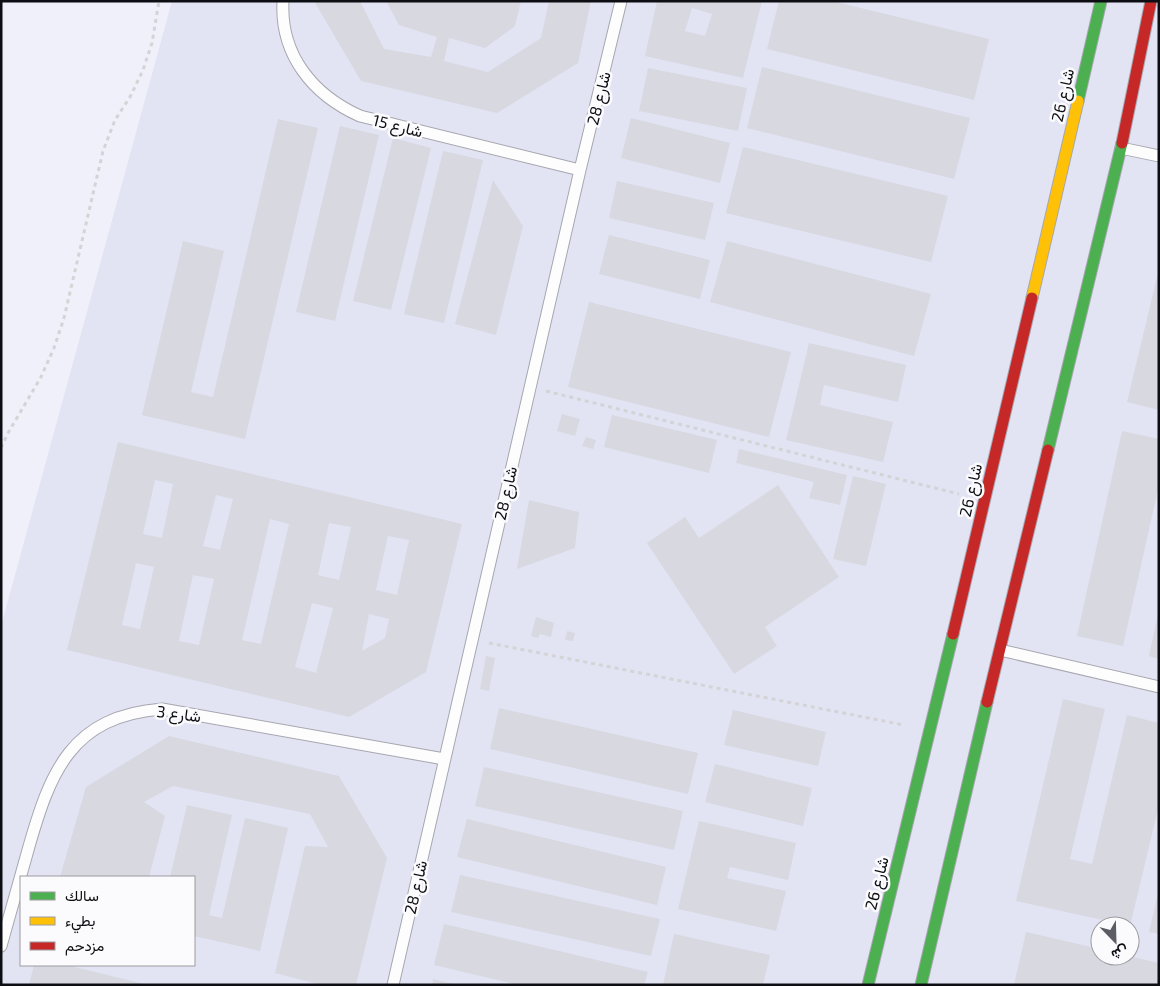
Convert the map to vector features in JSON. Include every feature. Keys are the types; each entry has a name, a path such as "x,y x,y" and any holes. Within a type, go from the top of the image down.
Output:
{"street":[{"name":"شارع 26","path":"868,985 930,730 1101,1"},
{"path":"921,985 1121,148 1151,1"},
{"path":"1141,45 1159,6"}],"lane":[{"name":"شارع 15","path":"282,1 283,22 287,40 294,57 303,72 315,86 343,108 360,116 580,170"},
{"name":"شارع 28","path":"393,985 471,640 621,1"},
{"path":"1121,148 1159,156"},
{"path":"1000,650 1159,687"},
{"name":"شارع 3","path":"21,876 40,807 52,779 62,762 75,746 97,728 124,715 143,710 162,709 444,759"},
{"name":"شارع 3","path":"1,946 20,878"}],"path":[{"path":"1,448 41,377 54,348 64,318 103,151 115,120 143,70 152,43 159,1"},
{"path":"530,387 984,501"},
{"path":"471,640 930,730"}],"shaded area":[{"path":"172,1 1159,1 1159,985 1,985 1,626"}],"building":[{"path":"314,1 360,1 384,49 431,57 437,37 399,25 386,1 521,1 515,26 485,48 449,38 444,61 488,72 541,38 549,1 591,1 578,63 497,113 361,81"},
{"path":"657,1 762,1 743,78 645,56","holes":["692,8 712,14 705,36 685,31"]},
{"path":"779,1 832,1 989,39 974,100 767,49"},
{"path":"762,67 970,118 954,179 747,128"},
{"path":"648,68 747,88 738,131 639,111"},
{"path":"631,118 730,143 720,183 621,158"},
{"path":"278,119 318,128 245,439 142,415 183,241 224,251 191,392 213,397"},
{"path":"340,126 379,135 335,321 296,312"},
{"path":"393,138 431,148 391,310 353,301"},
{"path":"743,147 948,196 931,262 726,213"},
{"path":"443,151 483,160 444,323 404,314"},
{"path":"493,180 523,226 496,335 455,324"},
{"path":"617,181 714,203 705,240 609,218"},
{"path":"609,235 710,260 700,299 599,274"},
{"path":"727,241 931,294 914,356 710,302"},
{"path":"1159,273 1159,410 1127,402"},
{"path":"589,302 791,352 769,437 568,387"},
{"path":"809,343 906,365 898,402 824,385 820,405 893,422 883,462 786,440"},
{"path":"562,414 580,419 575,436 557,431"},
{"path":"612,415 717,440 709,473 604,447"},
{"path":"1122,431 1159,439 1159,485 1123,646 1077,636"},
{"path":"586,437 596,440 593,449 582,446"},
{"path":"118,442 462,524 426,672 349,717 67,650","holes":["155,480 173,484 162,538 143,534","216,495 233,499 220,550 203,546","270,519 289,524 261,644 242,640","329,523 351,527 339,580 318,575","388,536 409,540 397,595 376,590","136,563 154,567 140,629 122,625","193,575 214,579 199,645 179,641","312,603 333,608 316,673 295,667","369,614 389,619 385,638 362,651"]},
{"path":"739,449 847,475 840,505 809,498 814,482 736,463"},
{"path":"853,476 886,484 866,566 833,559"},
{"path":"778,485 839,577 765,627 777,646 734,674 647,543 685,517 699,538"},
{"path":"529,500 579,512 575,548 517,569"},
{"path":"1159,614 1159,659 1149,656"},
{"path":"536,617 554,623 551,637 540,634 538,638 531,636"},
{"path":"567,631 575,633 573,641 565,640"},
{"path":"486,656 495,658 489,691 480,689"},
{"path":"1063,699 1105,709 1070,859 1092,864 1127,715 1159,723 1159,805 1132,916 1090,917 1016,901"},
{"path":"499,708 698,753 688,794 490,749"},
{"path":"733,710 826,732 818,766 724,745"},
{"path":"169,736 339,776 387,858 356,985 321,985 275,973 305,846 328,847 310,814 173,786 144,802 165,816 149,876 60,876 86,787"},
{"path":"715,764 812,788 803,826 705,802"},
{"path":"484,767 683,811 674,850 475,806"},
{"path":"187,805 232,815 209,915 222,918 245,818 288,828 260,951 195,936 195,876 170,876"},
{"path":"467,819 666,867 657,905 457,857"},
{"path":"699,821 796,843 788,880 730,867 727,878 786,891 776,931 678,909"},
{"path":"460,875 660,919 651,956 451,912"},
{"path":"1159,894 1159,934 1149,932"},
{"path":"444,924 648,972 644,985 518,985 434,965"},
{"path":"1026,932 1090,947 1090,966 1140,966 1140,959 1159,963 1159,985 1014,985"},
{"path":"674,934 770,955 763,985 663,985"},
{"path":"34,966 71,966 148,985 29,985"},
{"path":"433,979 453,984 453,985 432,985"}],"traffic: fast":[{"path":"1078,101 1101,1"},
{"path":"1048,450 1122,143"},
{"path":"868,985 953,634"},
{"path":"921,985 987,702"}],"traffic: slow":[{"path":"1032,298 1078,101"}],"traffic: jam":[{"path":"1122,143 1151,1"},
{"path":"953,634 1032,298"},
{"path":"987,702 1048,450"}]}
